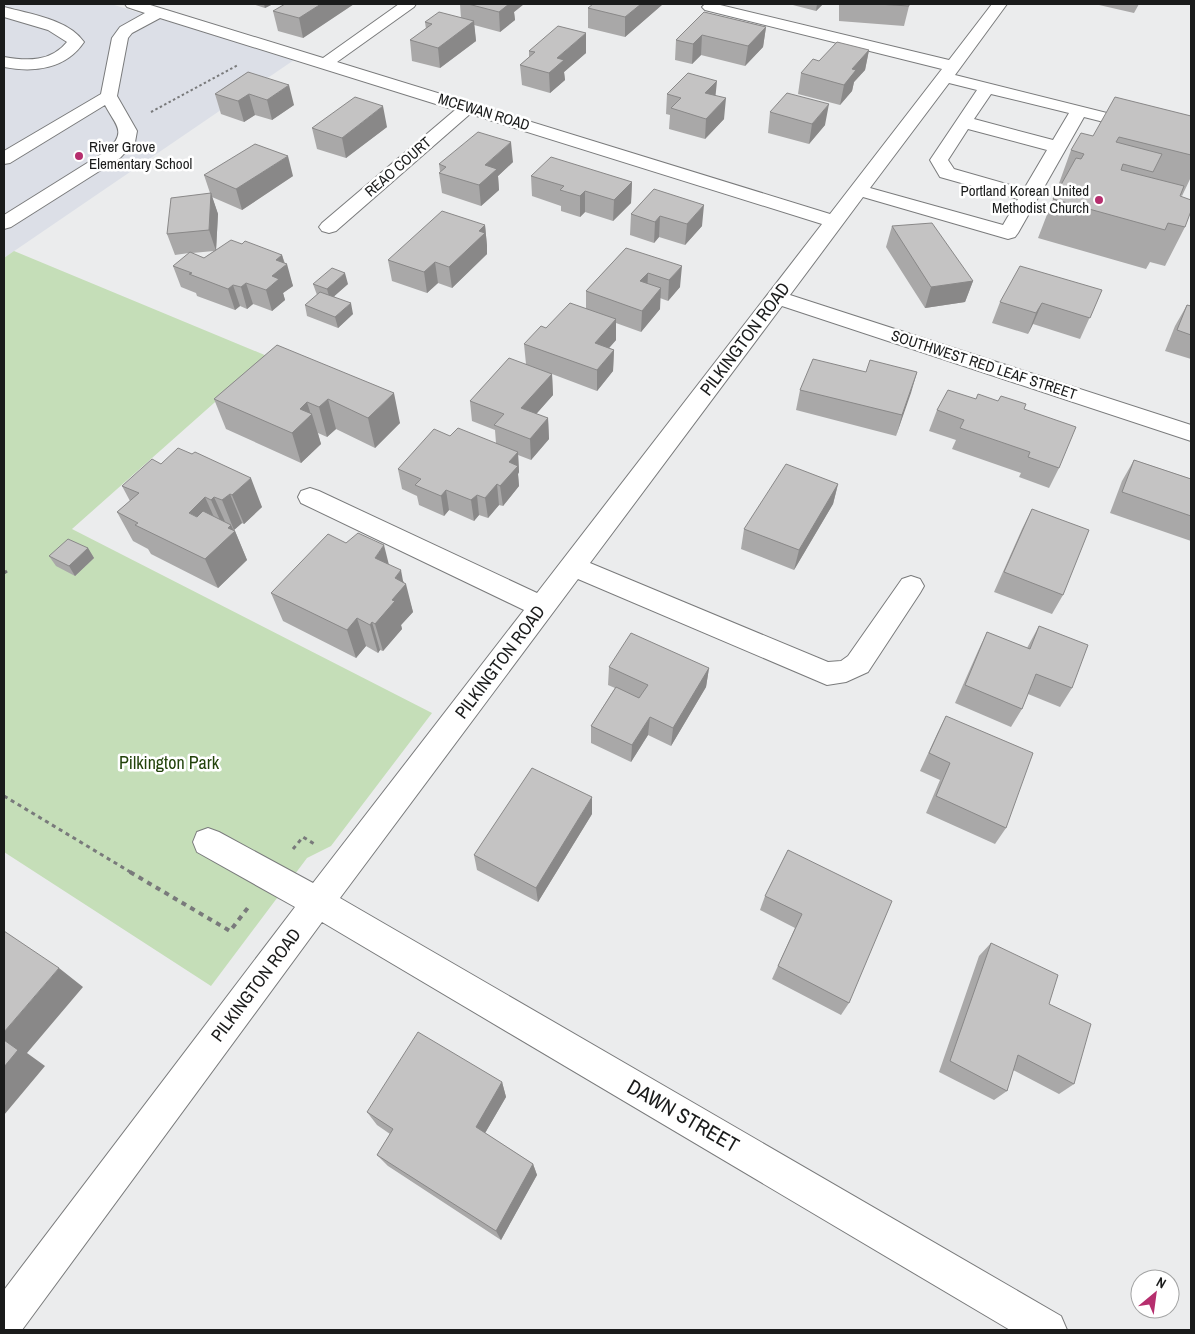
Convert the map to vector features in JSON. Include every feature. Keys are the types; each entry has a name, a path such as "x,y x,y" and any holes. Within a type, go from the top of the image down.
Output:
{"street":[{"name":"MCEWAN ROAD","path":"132,4 835,222"},
{"path":"326,63 409,4"},
{"name":"PILKINGTON ROAD","path":"4,1322 318,902 1000,4"},
{"path":"710,7 948,71 987,88 1191,139"},
{"path":"4,12 63,31 72,36 76,42 71,50 61,57 45,63 27,66 4,62"},
{"path":"4,223 121,148 128,137 128,131 109,96 120,38 126,30 158,12"},
{"path":"987,88 939,160 947,173 1029,196"},
{"path":"4,159 109,96"},
{"name":"REAO COURT","path":"329,227 468,107"},
{"path":"858,190 1008,234 1079,110"},
{"path":"964,122 1058,147"},
{"name":"SOUTHWEST RED LEAF STREET","path":"776,298 1191,433"},
{"path":"310,497 542,607"},
{"path":"572,566 827,674 846,671 858,664 912,586"},
{"name":"DAWN STREET","path":"208,842 318,902 1047,1330"}],"shaded area":[{"name":"River Grove Elementary School","path":"4,4 111,4 294,60 4,258"}],"green space":[{"name":"Pilkington Park","path":"14,251 267,356 72,529 432,713 331,846 307,858 211,986 4,852 4,258"}],"building":[{"path":"285,4 321,4 299,18 273,11"},
{"path":"468,4 509,4 499,12"},
{"path":"593,4 641,4 625,17 588,8"},
{"path":"877,4 909,4 909,6"},
{"path":"439,12 474,21 438,48 410,40 432,24 425,22"},
{"path":"704,12 766,27 748,46 702,35 693,44 676,40"},
{"path":"558,26 586,33 557,58 564,60 549,73 520,65 535,52 529,51"},
{"path":"837,42 869,50 852,69 856,70 844,85 801,73 813,59 819,61"},
{"path":"248,72 289,85 267,100 249,94 238,101 215,94"},
{"path":"688,73 717,81 705,93 726,98 706,119 671,108 681,98 667,94"},
{"path":"787,93 829,104 812,124 770,112"},
{"path":"355,97 383,106 342,138 312,128"},
{"path":"1115,97 1191,116 1191,155 1119,137 1116,142 1162,154 1153,172 1123,164 1121,170 1184,186 1180,196 1191,200 1191,211 1185,227 1168,223 1165,230 1053,199 1076,158 1081,159 1084,154 1071,150 1081,133 1093,136"},
{"path":"478,132 511,142 485,165 497,169 479,185 439,173 446,167 439,164"},
{"path":"255,144 288,156 236,189 204,175"},
{"path":"551,157 632,182 614,200 585,191 580,196 560,190 564,186 531,176"},
{"path":"654,189 704,205 687,224 660,216 655,222 631,214"},
{"path":"211,193 209,230 167,234 171,198"},
{"path":"442,211 485,225 479,231 485,233 449,267 435,262 424,272 388,260"},
{"path":"932,223 973,281 931,287 892,226"},
{"path":"231,240 242,244 245,241 282,255 276,260 287,264 272,276 279,279 266,290 246,283 241,287 233,285 228,289 173,266 190,252 204,258"},
{"path":"626,248 682,266 669,280 648,273 640,281 661,288 642,311 586,291"},
{"path":"1020,266 1102,290 1090,318 1042,303 1036,313 1000,302"},
{"path":"332,268 345,273 327,289 313,284"},
{"path":"320,292 351,303 335,317 305,305"},
{"path":"570,303 616,319 595,343 614,350 597,370 524,344 541,326 546,328"},
{"path":"1187,305 1191,306 1191,335 1177,330"},
{"path":"277,345 394,393 368,418 328,399 319,407 307,402 300,409 312,414 292,433 214,399"},
{"path":"509,358 552,374 521,408 548,418 530,439 494,425 504,414 470,401"},
{"path":"813,359 866,372 870,360 917,372 902,415 800,390"},
{"path":"948,390 976,399 978,394 998,401 1001,396 1026,404 1024,409 1076,427 1059,468 1028,457 1030,452 960,428 964,420 937,410"},
{"path":"458,428 518,452 509,462 518,466 500,486 497,484 485,498 477,495 471,500 446,490 441,496 415,485 421,479 398,469 434,429 450,436"},
{"path":"178,448 192,454 195,452 251,478 232,495 230,494 222,500 214,497 211,500 205,497 189,513 197,517 203,511 231,525 228,528 235,531 205,559 135,525 138,523 117,512 139,493 122,486 152,459 161,464"},
{"path":"1134,460 1191,479 1191,516 1122,492"},
{"path":"786,464 838,484 799,550 744,529"},
{"path":"1032,509 1089,530 1063,595 1004,572"},
{"path":"358,533 384,545 375,558 401,570 395,578 406,584 392,600 395,601 375,624 372,622 370,625 357,618 347,630 271,593 328,534 346,543"},
{"path":"68,539 88,548 69,566 49,556"},
{"path":"1039,626 1088,645 1072,688 1036,674 1022,709 965,685 987,632 1030,649"},
{"path":"631,633 709,668 673,728 650,717 632,745 591,726 616,687 639,698 648,685 609,667"},
{"path":"946,716 1033,753 1006,828 936,796 950,763 929,753"},
{"path":"532,768 592,797 536,888 474,855"},
{"path":"788,850 892,901 849,1003 778,966 802,914 765,896"},
{"path":"4,931 59,968 4,1032"},
{"path":"991,943 1058,975 1049,1004 1091,1024 1074,1084 1018,1055 1007,1091 950,1061"},
{"path":"418,1032 502,1082 476,1127 533,1164 496,1231 377,1155 393,1129 367,1112"},
{"path":"4,1040 18,1050 4,1067"}],"place":[{"name":"River Grove Elementary School","path":"79,156"},
{"name":"Portland Korean United Methodist Church","path":"1099,200"}]}
